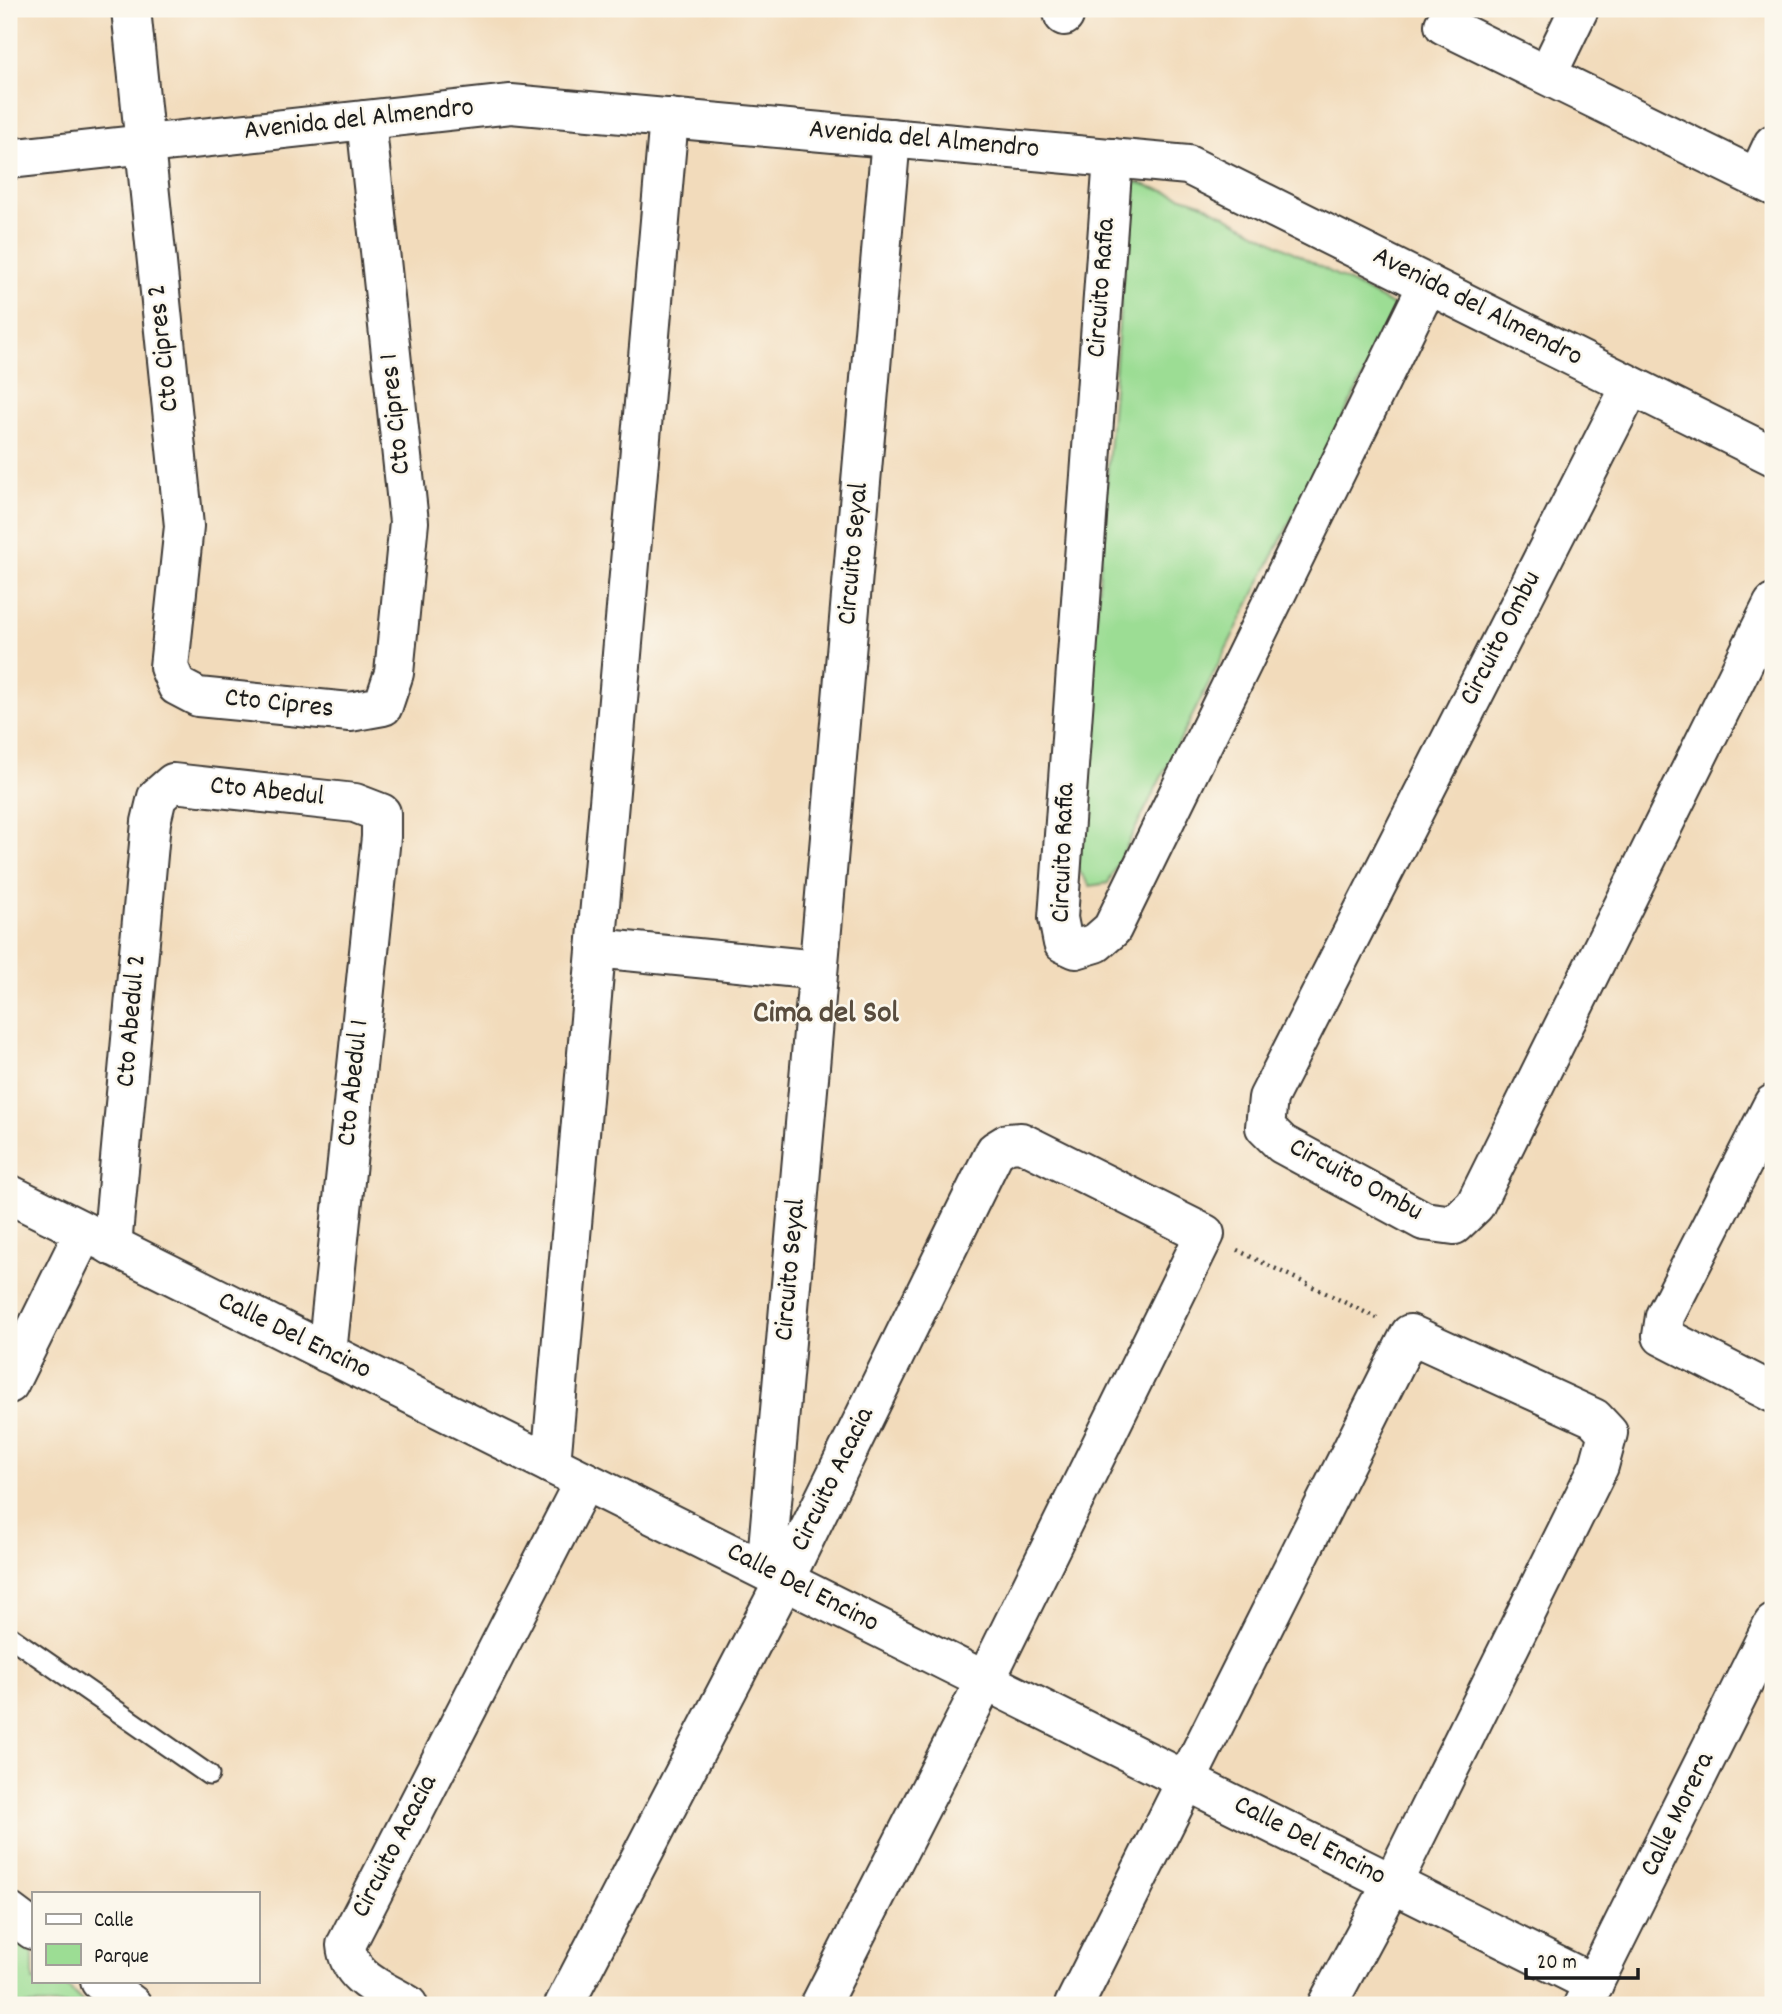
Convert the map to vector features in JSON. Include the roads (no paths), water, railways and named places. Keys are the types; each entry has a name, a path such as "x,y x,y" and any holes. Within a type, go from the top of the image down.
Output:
{"street":[{"name":"Cto Cipres 2","path":"131,9 184,526 169,667 177,686"},
{"path":"1547,75 1579,9"},
{"path":"1444,25 1765,182 1773,144"},
{"name":"Avenida del Almendro","path":"9,159 511,104 1188,165 1773,456"},
{"path":"567,1472 596,948 668,118"},
{"name":"Cto Cipres 1","path":"366,120 409,522 394,673 383,706"},
{"name":"Circuito Seyal","path":"775,1576 818,970 891,138"},
{"name":"Circuito Rafia","path":"1113,158 1058,918 1063,943 1076,949 1096,943 1112,929 1427,284"},
{"name":"Circuito Ombu","path":"1631,386 1268,1098 1265,1127 1282,1144 1424,1221 1454,1225 1475,1205 1773,604"},
{"name":"Cto Cipres","path":"177,686 198,697 350,712 383,706"},
{"name":"Cto Abedul","path":"157,797 173,783 355,803 381,813"},
{"name":"Cto Abedul 2","path":"98,1239 151,822 157,797"},
{"name":"Cto Abedul 1","path":"327,1353 381,837 381,813"},
{"path":"596,948 818,970"},
{"path":"1773,1104 1665,1316 1662,1336 1773,1392"},
{"name":"Circuito Acacia","path":"564,2005 775,1576 995,1151 1007,1143 1021,1142 1205,1234 985,1681"},
{"name":"Calle Del Encino","path":"9,1194 1392,1884 1589,1995"},
{"path":"9,1384 98,1239"},
{"path":"1074,2005 1410,1334 1594,1418 1608,1433 1599,1466 1392,1884 1327,2005"},
{"name":"Circuito Acacia","path":"408,2005 357,1974 348,1960 346,1945 567,1472"},
{"name":"Calle Morera","path":"1589,1995 1773,1624"},
{"path":"820,2005 985,1681"},
{"path":"9,1912 32,1929"},
{"path":"101,1982 132,2005"}],"lane":[{"path":"9,1636 209,1775"}],"district":[{"name":"Cima del Sol","path":"826,1015"}]}
